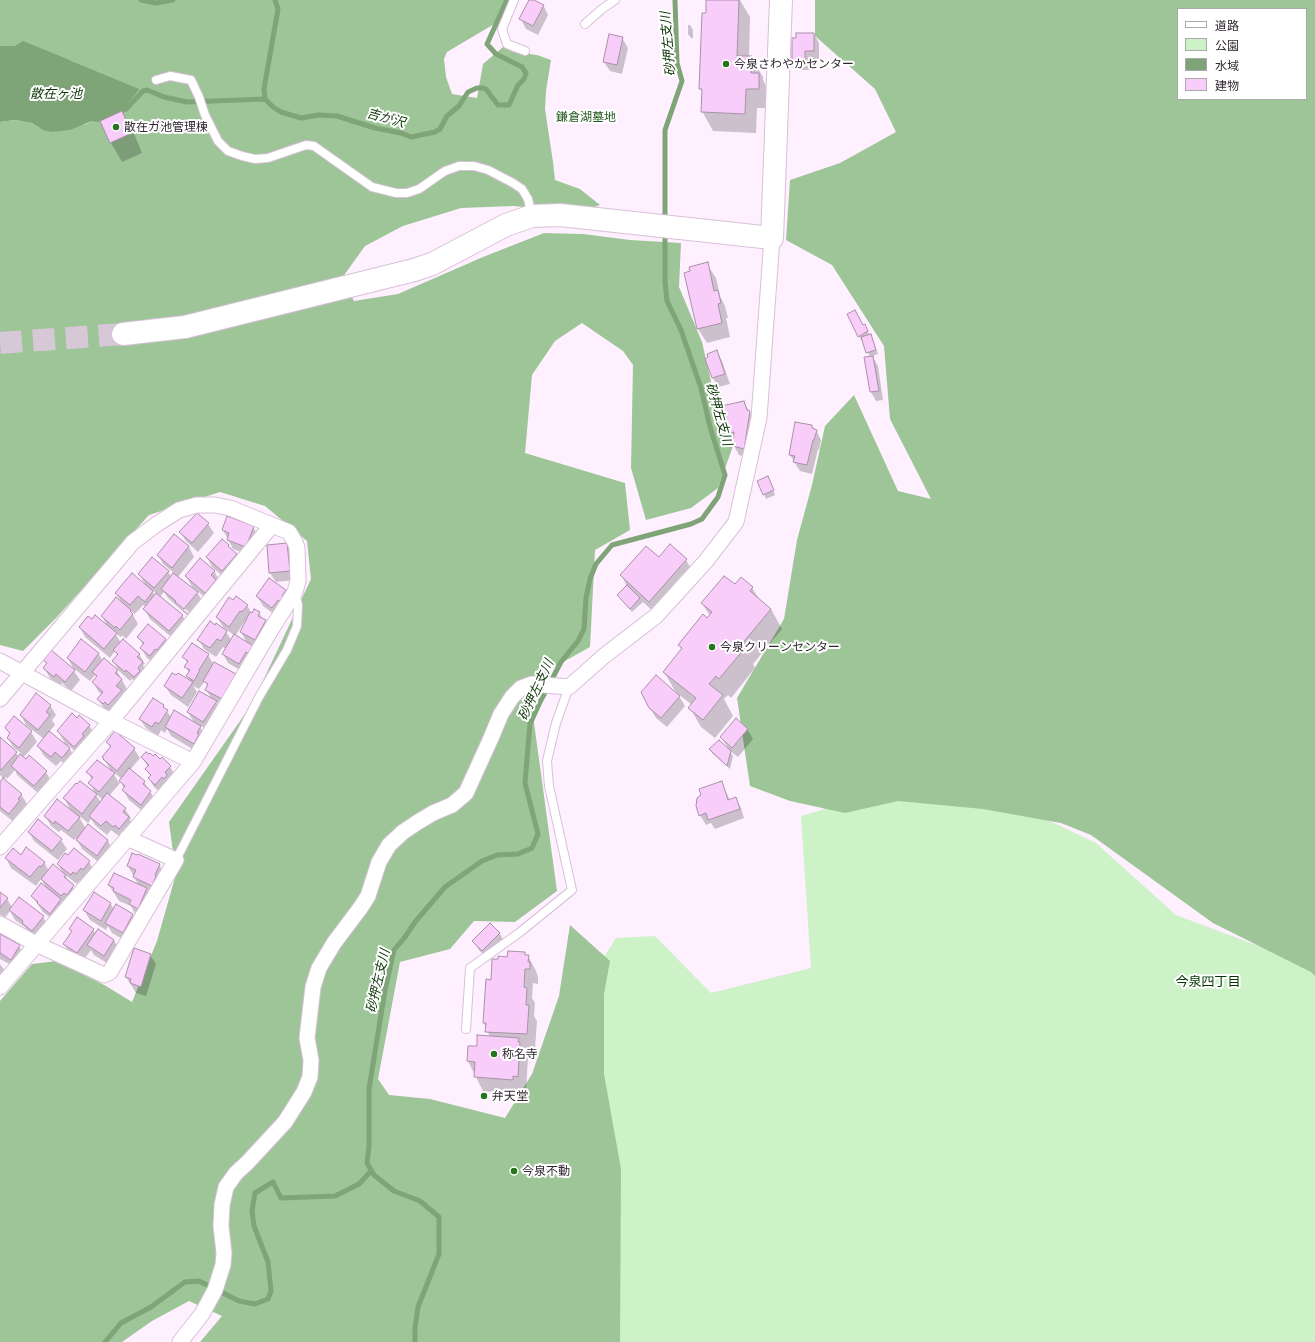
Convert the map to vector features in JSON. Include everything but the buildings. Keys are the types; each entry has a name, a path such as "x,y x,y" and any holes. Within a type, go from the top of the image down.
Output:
{"street":[{"path":"180,1342 202,1314 215,1290 223,1265 224,1252 222,1205 226,1188 236,1173 285,1122 304,1092 310,1077 311,1060 307,1038 313,987 319,968 334,943 362,907 368,896 379,862 389,845 404,832 428,816 452,805 466,793 501,714 512,697 521,688 532,684 569,687 604,656 656,616 706,561 736,522 759,418 772,238 781,0"},
{"path":"123,334 185,328 414,270 432,264 506,225 532,216 560,215 772,238"},
{"path":"0,699 133,542 157,524 180,510 197,505 215,505 230,508 289,532 295,542 297,548 298,581 295,592 272,628 193,762 0,987"},
{"path":"0,847 111,721 272,525"},
{"path":"0,661 111,721 193,762"},
{"path":"0,924 36,944 104,975 110,972 176,860 127,838"}],"lane":[{"path":"514,0 502,29 507,44 525,51"},
{"path":"585,24 602,8 615,0"},
{"path":"156,80 170,76 191,80 218,142 228,151 255,159 268,158 306,145 314,146 372,188 396,193 407,193 419,189 445,171 459,166 474,166 488,170 522,189 528,199 532,216"},
{"path":"176,860 259,697 287,650 297,626 298,605 295,592"},
{"path":"466,1029 470,968 519,933 572,890 549,786 548,761 556,723 569,687"}],"green space":[{"path":"881,792 993,794 1096,843 1176,915 1312,966 1315,969 1315,1342 519,1342 578,998 616,938 655,936 711,993 811,968 801,816"}],"shaded area":[{"path":"0,0 511,0 501,20 447,52 444,59 446,77 452,94 477,98 483,64 503,47 513,52 537,55 551,60 545,109 555,180 580,189 600,205 580,212 513,206 461,208 403,226 365,246 342,278 354,301 398,294 483,257 544,233 583,234 630,240 681,243 679,287 702,342 715,399 733,446 718,488 691,508 646,520 631,468 633,365 623,351 582,323 555,341 532,375 525,453 625,483 630,530 595,550 590,647 547,671 532,708 557,891 515,922 474,921 450,949 400,962 378,1079 389,1095 430,1099 505,1118 532,1074 559,996 570,925 610,961 604,994 604,1074 621,1169 620,1342 200,1342 222,1316 189,1301 152,1321 122,1342 0,1342 0,1001 32,964 57,961 106,986 132,1002 157,941 176,874 169,822 252,704 311,579 307,541 265,506 220,492 149,515 56,618 23,651 0,645 0,122 15,120 32,123 51,132 86,124 92,121 99,121 126,106 140,89 72,61 15,46 0,46"},
{"path":"815,0 1315,0 1315,976 1311,972 1213,923 1091,835 1061,823 983,809 898,801 845,813 790,801 750,786 737,698 784,619 797,540 812,485 825,426 854,395 898,491 931,499 890,419 884,346 832,265 786,240 790,180 840,163 896,132 875,89 815,36"}],"water":[{"name":"散在ヶ池","path":"23,41 140,89 126,106 125,112 99,122 92,121 70,130 51,132 43,130 32,123 15,120 0,122 0,46 15,46"}],"waterway":[{"name":"吉が沢","path":"141,0 156,3 173,0"},
{"name":"吉が沢","path":"275,0 278,9 264,89 265,99 281,112 301,118 319,115 337,116 411,137 435,132 440,129 447,116 459,106 468,92 477,88 486,89 498,105 509,105 518,85 524,79 526,73 522,67 496,54 487,44 507,0"},
{"name":"砂押左支川","path":"665,221 665,130 682,81 677,63 675,0"},
{"path":"126,109 143,91 147,90 164,97 187,102 265,99"},
{"name":"砂押左支川","path":"415,1342 418,1307 439,1254 439,1217 420,1201 394,1191 374,1175 367,1163 369,1146 369,1089 385,990 394,950 415,922 445,887 482,861 497,855 518,854 532,848 538,834 525,783 530,724 561,662 578,641 584,629 586,598 590,579 596,564 612,545 691,524 702,519 718,497 725,475 710,427 701,388 681,330 667,301 665,282 665,231"},
{"path":"105,1342 121,1323 151,1307 185,1282 199,1281 239,1301 255,1304 268,1299 271,1291 268,1262 254,1226 252,1211 255,1193 273,1182 281,1198 335,1196 359,1184 371,1171"}],"tunnel":[{"path":"0,343 123,334"}],"place":[{"name":"今泉さわやかセンター","path":"726,64"},
{"name":"散在ガ池管理棟","path":"116,127"},
{"name":"今泉クリーンセンター","path":"712,647"},
{"name":"称名寺","path":"494,1054"},
{"name":"弁天堂","path":"484,1096"},
{"name":"今泉不動","path":"514,1171"}],"district":[{"name":"今泉四丁目","path":"1208,982"}],"park label":[{"name":"鎌倉湖墓地","path":"586,117"}]}
